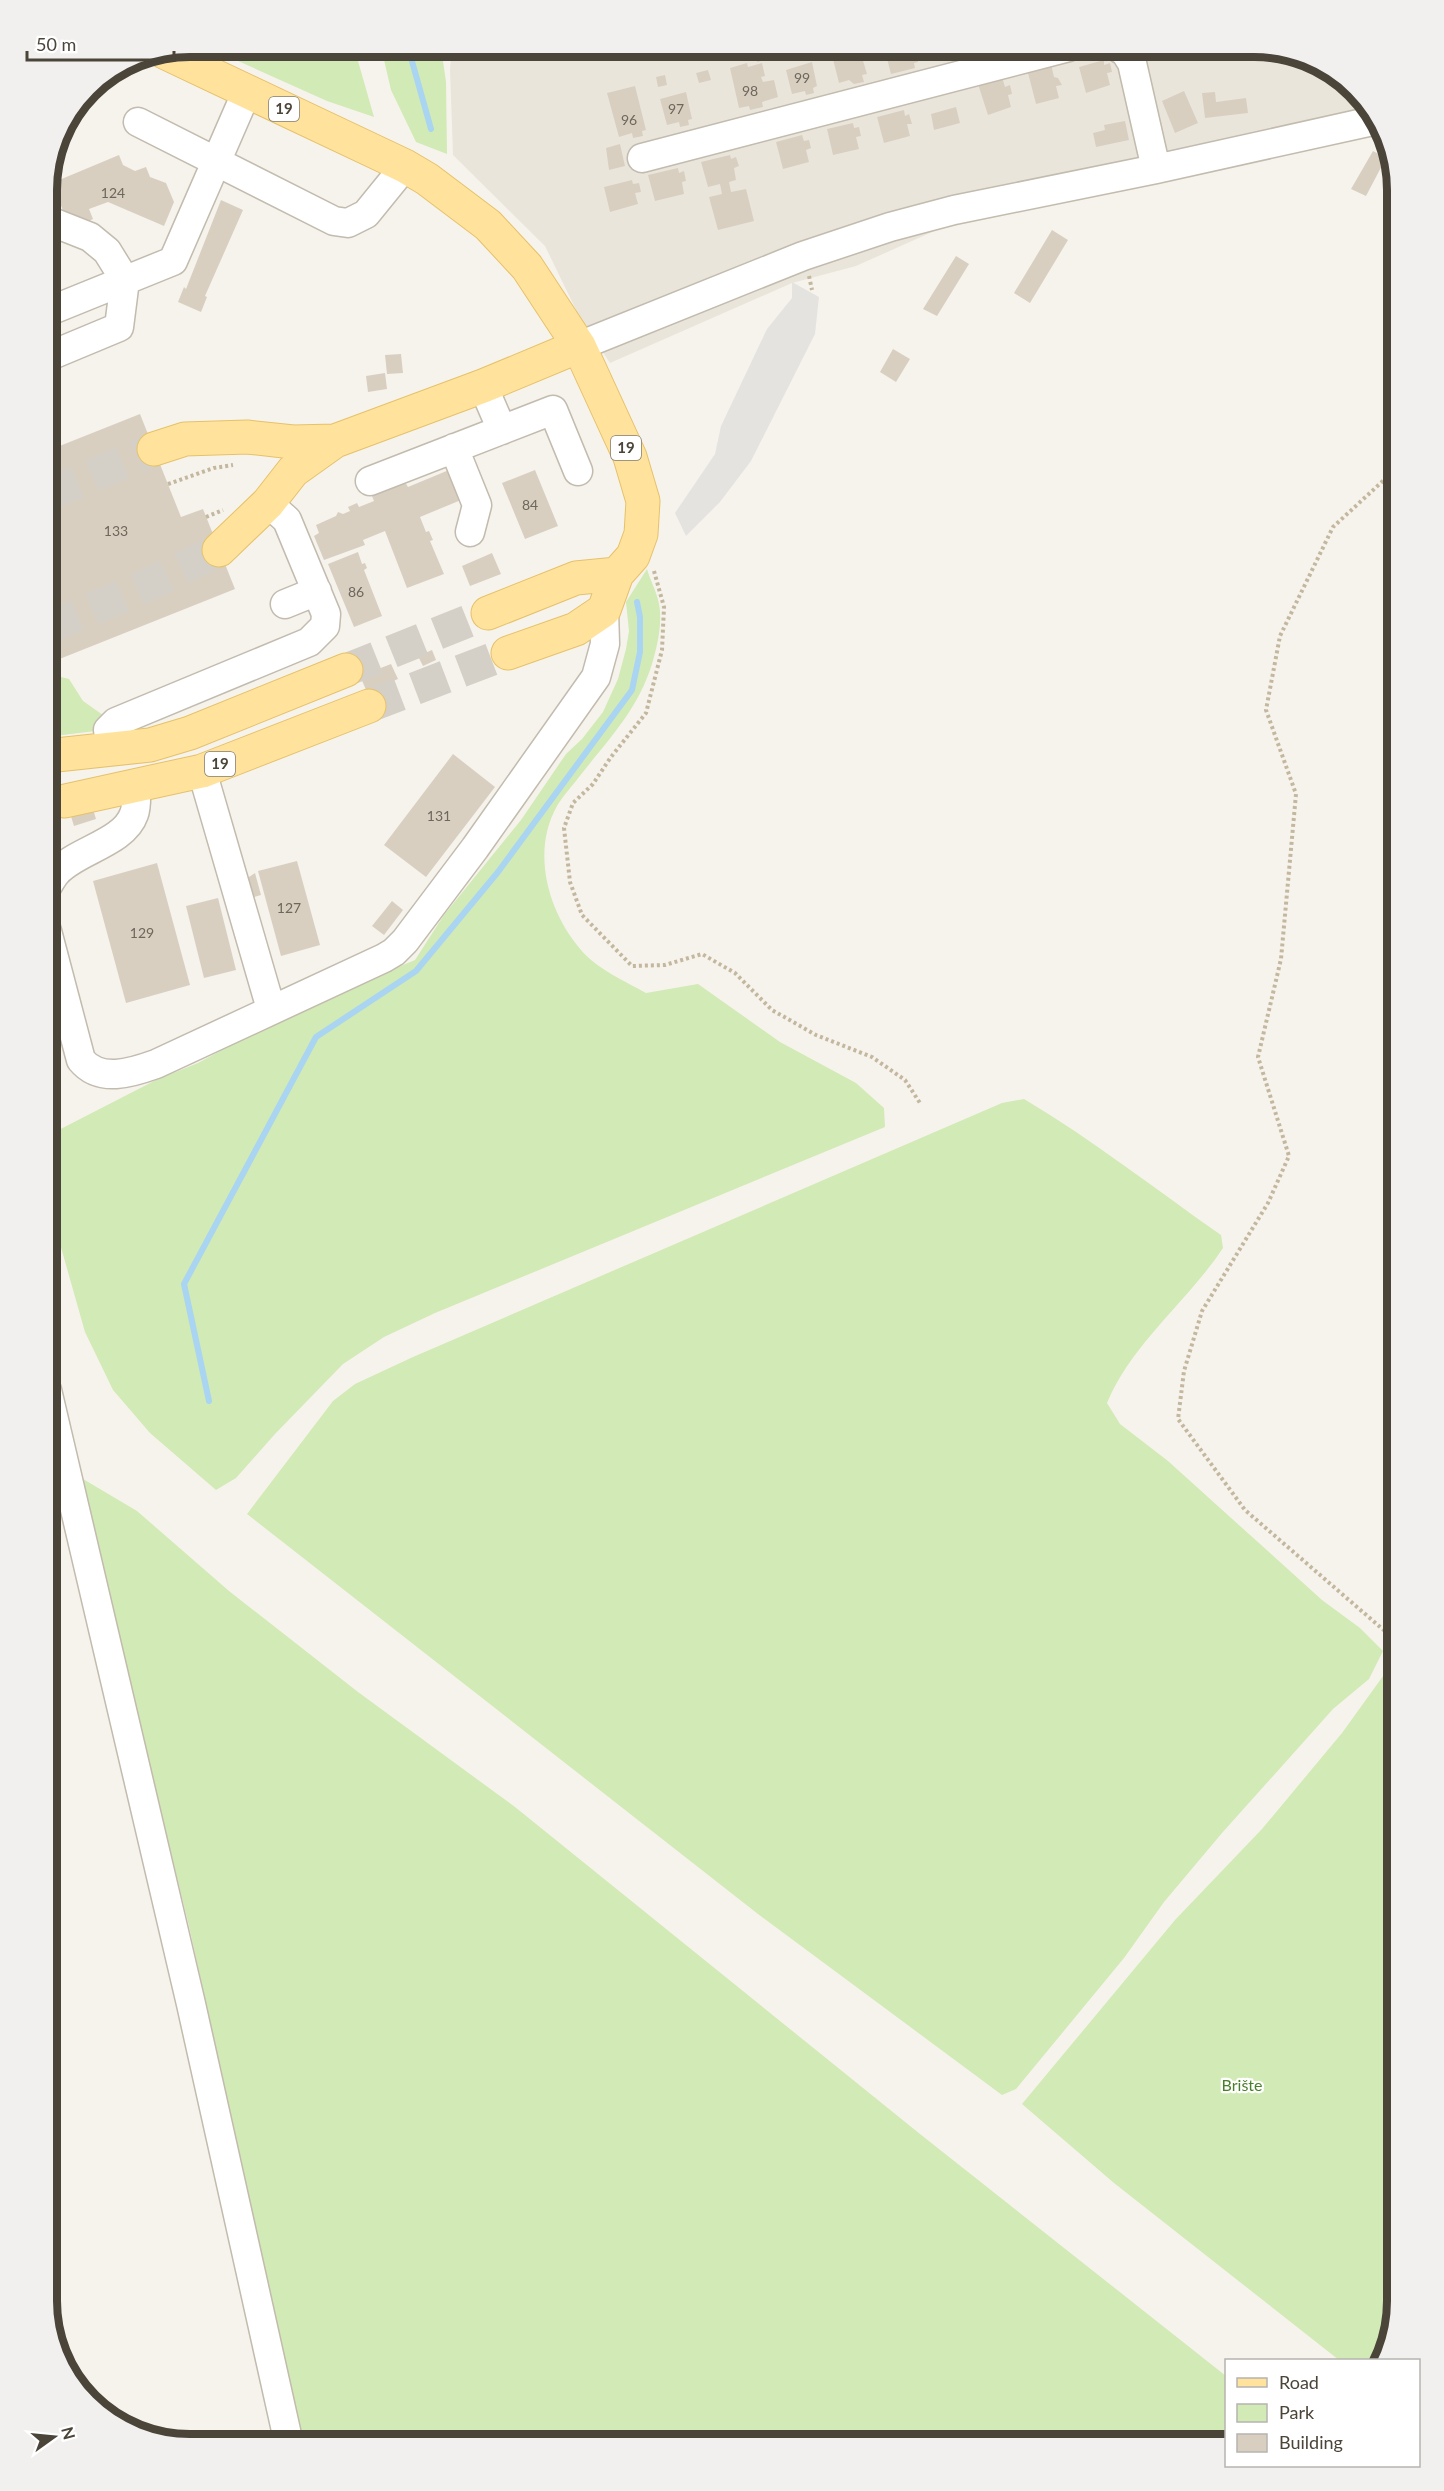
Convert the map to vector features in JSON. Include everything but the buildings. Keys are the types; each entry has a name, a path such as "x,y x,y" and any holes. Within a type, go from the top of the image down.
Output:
{"main road":[{"name":"19","path":"176,58 416,173 471,212 516,252 579,346 630,457 643,501 630,554 604,610"},
{"path":"219,550 268,503 293,471 335,441 483,386 579,346"},
{"path":"154,449 185,439 247,437 293,442 335,441"},
{"path":"488,613 630,554"},
{"path":"508,653 576,629 604,610"},
{"name":"19","path":"57,755 150,745 190,733 346,670"},
{"name":"19","path":"65,801 202,771 369,706"}],"street":[{"path":"642,158 1031,57"},
{"path":"1128,57 1132,63 1155,169"},
{"path":"57,308 173,261 247,91"},
{"path":"138,122 334,222 348,223 366,214 416,173"},
{"path":"579,346 803,256 891,227 954,210 1368,122"},
{"path":"57,224 90,237 107,251 124,280 119,327 57,353"},
{"path":"483,386 502,430"},
{"path":"370,481 553,410 578,471"},
{"path":"454,448 477,506 470,532"},
{"path":"108,730 116,722 309,642 325,626 326,614 287,520 268,503"},
{"path":"285,604 317,591"},
{"path":"57,968 81,1060 88,1068 104,1075 135,1072 156,1064 394,952 405,941 475,848 596,676 605,644 604,610"},
{"path":"202,771 271,1009"},
{"path":"57,871 122,830 135,814 136,786"},
{"path":"57,1433 196,2026 288,2434"}],"path":[{"path":"168,484 226,466"},
{"path":"1387,478 1333,527 1280,636 1266,710 1296,794 1281,959 1258,1057 1289,1156 1268,1203 1202,1311 1184,1371 1178,1419 1245,1510 1387,1633"},
{"path":"630,554 664,607 662,650 646,713 593,784 573,802 564,828 570,882 582,915 632,966 665,965 702,954 735,973 771,1010 816,1035 872,1057 905,1080 920,1103"}],"shaded area":[{"path":"451,57 1263,57 1297,64 1328,79 1354,102 1365,116 1375,136 941,228 856,266 792,283 610,363 579,316 545,246 453,155"},
{"path":"792,282 819,297 815,334 751,461 720,502 686,536 675,513 715,454 721,426 767,329 792,298"}],"green space":[{"path":"229,57 357,57 374,117 327,101"},
{"path":"383,57 442,57 446,82 447,154 416,142 391,90"},
{"path":"647,569 660,610 658,641 649,672 634,705 557,806 549,824 544,862 552,900 560,918 569,935 581,950 603,969 620,979 646,993 698,984 780,1042 856,1083 884,1108 885,1127 435,1313 384,1337 343,1364 236,1478 216,1490 150,1433 113,1390 85,1332 57,1233 57,1131 156,1080 198,1063 304,1006 415,960 444,915 521,820 566,754 582,739 603,712 618,679 626,649 629,631 626,602"},
{"path":"57,676 69,679 83,701 110,720 103,730 57,736"},
{"path":"1024,1099 1099,1148 1221,1235 1223,1248 1194,1286 1145,1342 1118,1381 1107,1403 1120,1424 1168,1461 1322,1600 1360,1628 1383,1651 1369,1679 1333,1709 1222,1833 1164,1902 1124,1958 1016,2089 1002,2095 758,1914 247,1514 333,1401 355,1384 1002,1103"},
{"path":"78,1476 137,1511 229,1591 358,1692 515,1807 920,2134 1225,2375 1225,2434 301,2434 189,1926"},
{"name":"Brište","path":"1387,1671 1387,2301 1384,2327 1373,2359 1338,2359 1114,2183 1022,2104 1175,1920 1262,1829 1342,1733"}],"waterway":[{"path":"411,57 431,129"},
{"path":"209,1401 184,1284 316,1037 416,971 498,872 632,690 640,652 640,617 637,602"}],"tunnel":[{"path":"57,491 154,449"},
{"path":"57,624 139,589 219,550"},
{"path":"346,670 488,613"},
{"path":"369,706 508,653"}]}
